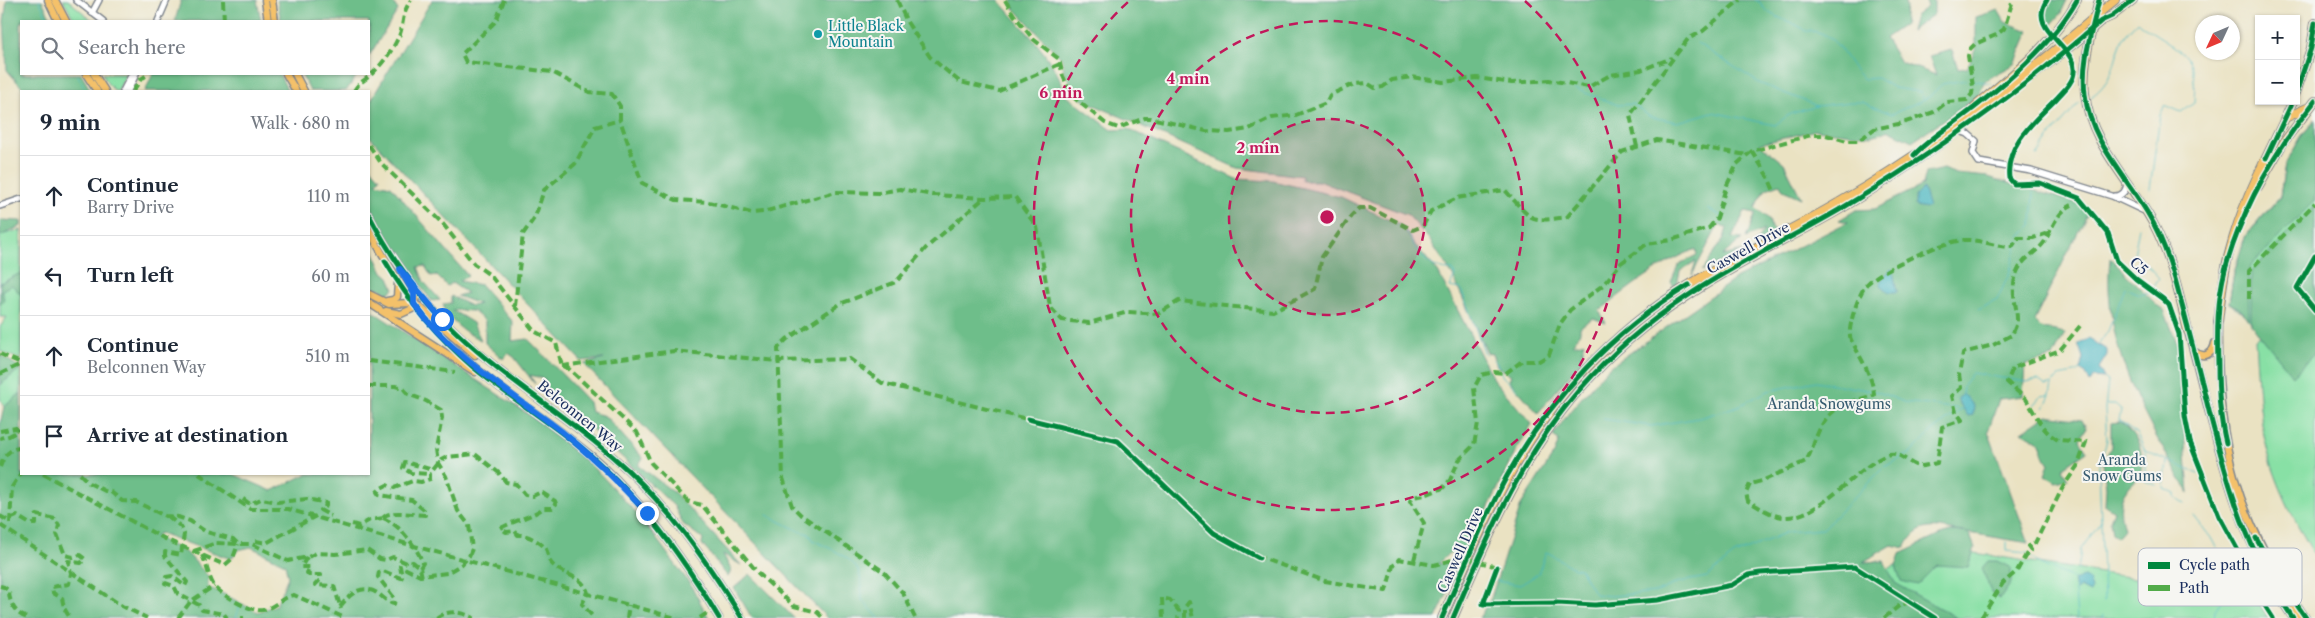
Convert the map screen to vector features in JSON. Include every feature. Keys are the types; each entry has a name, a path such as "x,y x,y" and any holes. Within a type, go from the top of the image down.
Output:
{"highway":[{"path":"1914,155 2032,58 2056,31 2077,0"},
{"path":"2099,0 2086,60 2085,94 2089,115 2098,136 2148,214 2166,250 2188,331"},
{"path":"1914,155 2020,80 2115,0"},
{"path":"2101,21 2126,0"},
{"path":"2101,21 2133,0"},
{"name":"Caswell Drive","path":"1453,618 1512,486 1548,430 1594,374 1633,336 1692,292 1859,198 1960,132 2022,87 2101,21"},
{"path":"2300,81 2311,48 2315,23"},
{"path":"2285,118 2301,112 2315,101"},
{"path":"2225,270 2244,219 2260,184 2284,142 2315,101"},
{"path":"2218,322 2225,270 2243,208 2290,105"},
{"name":"Caswell Drive","path":"1442,618 1475,542 1507,476 1560,398 1599,355 1642,318 1673,295 1864,188 1914,155"}],"main road":[{"path":"48,0 58,20"},
{"path":"55,0 65,20"},
{"path":"265,0 268,20"},
{"path":"272,0 275,20"},
{"path":"87,75 96,90"},
{"path":"95,75 104,90"},
{"path":"287,75 295,90"},
{"path":"296,75 303,90"},
{"path":"370,217 414,294 414,304 409,311 398,314 370,304"},
{"path":"370,232 397,281 414,304"},
{"name":"Belconnen Way","path":"400,269 442,319 472,347 615,458 660,504 712,570 742,618"},
{"path":"382,301 392,301 397,297 397,281"},
{"path":"370,295 392,304 414,304 426,310 457,340 539,398"},
{"path":"370,304 460,363 495,383"},
{"name":"Belconnen Way","path":"414,304 458,353 495,383 551,423 610,474 647,513 696,580 718,618"},
{"path":"2194,351 2202,355 2211,353 2218,322"},
{"path":"2218,322 2219,395 2223,434 2230,467 2245,513 2262,548"},
{"path":"2188,331 2236,511 2253,548"},
{"path":"2286,606 2294,618"},
{"path":"2292,606 2300,618"},
{"path":"2298,606 2306,618"}],"street":[{"path":"76,0 102,20"},
{"path":"92,13 99,0"},
{"path":"158,20 167,0"},
{"path":"124,90 131,75"},
{"path":"128,90 136,75"},
{"path":"1960,132 1968,134 1976,141 1973,153 1978,162 2024,169 2112,196 2136,205 2148,214"},
{"path":"2112,196 2120,195 2125,191 2127,185 2125,179"},
{"path":"0,206 20,199"}],"green space":[{"path":"7,0 42,0 52,20 20,20 20,75 82,75 90,90 24,90 7,70 4,21"},
{"path":"63,0 68,0 92,20 74,20"},
{"path":"181,0 257,0 261,20 175,20"},
{"path":"277,0 396,0 392,1 398,10 370,54 370,20 281,20"},
{"path":"432,0 999,0 1038,45 1056,71 1064,94 1112,130 1128,129 1236,179 1273,181 1341,197 1402,226 1411,240 1438,272 1493,379 1532,424 1517,449 1466,554 1449,553 1438,564 1464,558 1436,618 827,618 584,364 604,359 581,361 370,137 370,101"},
{"path":"1012,0 1904,0 1906,7 1904,25 1885,38 1900,62 1936,75 1929,56 1952,50 1958,69 1967,68 1976,47 1976,17 1998,10 2005,22 2029,31 2015,64 1984,81 1979,96 1912,141 1890,130 1872,136 1816,130 1760,144 1784,163 1801,198 1783,190 1780,184 1766,189 1755,208 1769,219 1771,228 1775,232 1753,246 1764,230 1746,238 1756,213 1745,211 1732,238 1742,239 1722,256 1743,251 1702,271 1724,238 1727,228 1719,224 1692,275 1696,261 1680,271 1676,289 1671,282 1679,264 1697,255 1696,249 1657,269 1610,302 1599,311 1606,323 1593,318 1580,327 1580,332 1572,345 1585,342 1580,362 1538,413 1509,380 1511,375 1497,366 1492,354 1487,353 1453,276 1429,239 1408,215 1319,181 1302,181 1302,176 1237,168 1081,99 1064,72 1062,59 1013,7"},
{"path":"1925,0 1934,0 1934,14 1911,31 1915,16 1928,6"},
{"path":"2049,0 2067,0 2060,15 2049,27 2044,20"},
{"path":"103,75 126,75 118,90 114,90"},
{"path":"153,75 280,75 287,90 145,90"},
{"path":"302,75 357,75 347,90 309,90"},
{"path":"2315,119 2315,556 2282,492 2265,441 2255,339 2260,335 2244,313 2229,303 2234,272 2245,237 2280,196 2285,165 2301,137"},
{"path":"2315,119 2315,200 2248,271 2249,319 2239,308 2229,303 2234,273 2245,237 2280,197 2285,165 2301,137"},
{"path":"370,166 380,178 376,183 391,186 468,276 459,281 481,285 513,322 512,341 528,339 589,402 591,412 605,416 643,458 638,465 676,494 741,565 723,554 731,570 728,577 702,544 703,539 683,524 674,506 591,428 541,391 545,379 530,375 535,384 514,357 508,353 503,359 485,343 485,321 473,311 452,310 473,323 481,340 453,321 448,316 443,304 451,303 451,296 471,306 479,304 457,296 467,293 452,283 447,286 436,275 431,276 425,266 418,267 424,282 440,300 432,301 395,253 370,205"},
{"name":"Aranda Snowgums","path":"1944,169 1956,174 1988,177 2083,205 2088,212 2034,321 2041,328 2065,333 2053,357 2025,365 2023,396 1999,399 1988,431 2029,543 1969,533 1975,548 1968,567 1937,565 1917,585 1901,581 1896,566 1900,554 1940,535 1954,531 1968,533 1939,528 1924,529 1917,532 1905,548 1892,545 1863,562 1884,561 1895,583 1957,618 1479,618 1491,598 1521,505 1555,452 1559,440 1553,436 1570,411 1607,369 1737,278 1848,222 1839,220 1856,210 1875,209 1923,185 1926,173"},
{"path":"2315,206 2315,353 2293,376 2251,324 2251,272"},
{"path":"0,220 20,221 20,226 0,236"},
{"path":"20,230 20,360 0,351 0,327 7,317 0,317 0,235"},
{"path":"370,245 383,272 389,277 394,289 387,294 379,288 373,291 370,287"},
{"path":"2110,258 2164,310 2177,343 2189,493 2157,438 2130,382 2112,322 2109,290"},
{"path":"20,273 20,294 12,285 2,290 4,300 0,305 0,283"},
{"path":"370,310 549,428 600,474 641,518 690,584 709,618 0,618 0,424 4,407 20,394 20,475 235,475 272,491 305,475 370,475","holes":["160,533 231,559 238,550 251,547 285,564 288,577 276,605 258,612 218,591 208,588 208,576 188,554 155,536"]},
{"path":"0,355 20,369 0,385"},
{"path":"20,369 20,394 4,407 0,398 0,385"},
{"path":"2047,415 2082,420 2086,428 2080,440 2087,451 2062,468 2068,479 2056,482 2045,475 2049,464 2042,452 2041,443 2022,432"},
{"name":"Aranda Snow Gums","path":"2120,422 2135,437 2141,451 2142,465 2140,473 2123,494 2121,517 2124,529 2117,537 2112,534 2110,521 2114,511 2105,505 2106,487 2103,463 2111,447 2111,423"},
{"path":"1930,546 2138,579 2138,606 2261,606 2268,618 1950,618 1879,574"},
{"path":"1988,561 1997,561 2011,568 2011,583 2000,599 1991,592 1982,568"},
{"path":"750,574 794,618 752,618 734,588"}],"water":[{"path":"1923,188 1929,207 1927,208 1915,206 1915,196"},
{"path":"1891,269 1893,270 1897,292 1889,292 1881,285 1881,280"},
{"path":"2089,339 2107,350 2107,355 2099,368 2104,378 2093,377 2090,383 2086,374 2080,370 2083,358 2078,343"},
{"path":"1964,394 1974,406 1973,415 1968,416 1958,401 1958,398"},
{"path":"2084,577 2089,580 2092,589 2090,592 2080,587 2075,591 2073,580"}],"waterway":[{"path":"39,0 49,20"},
{"path":"1755,0 1760,2 1768,12 1805,31 1826,35 1834,41 1864,79 1877,78 1894,88 1921,92 1922,98"},
{"path":"2091,97 2108,79 2122,41 2137,21 2180,51 2190,63 2194,77 2194,103 2181,112 2165,105 2160,115 2150,189"},
{"path":"1697,43 1759,83 1817,106"},
{"path":"78,75 85,90"},
{"path":"1575,89 1618,105 1633,104 1650,117 1678,122 1712,112 1775,125 1790,114 1817,106 1850,102 1862,102 1892,114 1929,97 1942,84 1965,80"},
{"path":"1971,80 1990,83"},
{"path":"2037,156 2053,133 2079,103"},
{"path":"1978,310 1997,300 2009,274 2019,238 2032,225 2034,193"},
{"path":"1708,209 1723,217"},
{"path":"2139,227 2134,255 2141,259 2159,278 2152,289"},
{"path":"1407,232 1419,253 1430,264 1453,270 1455,275 1450,287 1461,289 1485,354"},
{"path":"2099,344 2108,331 2125,288 2139,294 2150,292"},
{"path":"1493,360 1496,362 1503,377 1518,390"},
{"path":"1962,395 1963,385 1972,373 2026,382 2038,380 2046,386 2052,384 2059,376 2075,373 2080,370"},
{"path":"2104,378 2108,381 2105,409 2107,440 2099,466 2104,601"},
{"path":"1603,419 1651,426 1699,418 1738,406 1768,391 1816,381 1878,392 1904,402 1961,409"},
{"path":"2044,408 2052,385"},
{"path":"2033,405 2041,396 2049,395"},
{"path":"2106,405 2115,405 2121,410 2119,420 2136,433 2145,451 2198,474"},
{"path":"1496,581 1520,585 1538,574 1546,552 1580,569 1595,594 1611,596 1657,592 1679,582 1707,577 1734,555 1787,532 1823,529 1884,467 1911,453 1933,430 1962,409"},
{"path":"2145,453 2145,481 2156,485"},
{"path":"2167,462 2164,488 2175,493 2175,497 2185,504"},
{"path":"767,515 801,532 810,534 813,540 839,553 851,562 859,572 862,600 879,618"},
{"path":"2194,516 2216,548"},
{"path":"2078,570 2081,549 2102,520"},
{"path":"2007,542 2007,551 2027,553 2040,564 2075,579"},
{"path":"2075,591 2077,618"},
{"path":"236,618 240,605"},
{"path":"2214,618 2218,606"}],"marked path":[{"path":"223,0 224,20"},
{"path":"355,90 386,59 392,50 401,30 405,11 411,0"},
{"path":"504,0 496,21 462,54 466,62 552,72 589,92 612,94 620,106 620,120 642,183 676,200 708,202 751,213 763,212 836,192 878,193 900,189 933,195 984,198 1015,197 1037,227 1050,307 1062,320 1089,323 1128,312 1158,314 1179,301 1273,311 1315,289 1322,257 1351,216 1359,208 1370,208 1413,230 1423,226 1431,211 1457,198 1505,190 1525,213 1531,217 1554,219 1567,217 1622,152 1657,140 1747,155"},
{"path":"897,0 907,22 930,57 960,82 999,91 1060,64"},
{"path":"1005,0 1033,39 1059,59 1063,76 1072,96 1105,123 1118,128 1145,118 1151,118 1206,131 1229,132 1249,129 1272,118 1296,115 1326,103 1330,95 1354,84 1367,83 1375,88 1383,87 1392,80 1412,77 1443,82 1477,78 1512,83 1549,80 1589,87 1610,75 1641,70 1672,58"},
{"path":"1637,147 1630,115 1688,39 1703,31 1740,0"},
{"path":"1414,560 1424,523 1410,501 1413,497 1425,495 1443,488 1450,480 1459,460 1474,445 1478,423 1474,388 1481,375 1494,372 1506,373 1522,361 1539,361 1549,355 1560,324 1570,310 1603,285 1621,263 1647,244 1671,240 1709,228 1717,218 1726,187 1737,164 1752,151 1811,135 1826,135 1847,141 1858,141 1874,129 1903,123 1934,112 1947,102 1967,100 1972,94 1973,86 1968,56 1970,49 1975,44 1996,35 2004,29 2013,0"},
{"path":"134,90 141,79 147,75"},
{"path":"515,306 523,234 535,217 544,190 575,164 595,127 620,120"},
{"path":"370,146 381,163 443,224 474,264 490,275 534,331 556,343 562,366 569,369 637,432 651,463 689,502 702,505 758,573 794,606 817,612 823,618"},
{"path":"1752,151 1774,191"},
{"path":"915,618 903,593 884,572 801,515 792,506 783,478 778,348 787,339 840,304 896,282 926,248 984,198"},
{"path":"2249,299 2249,271 2315,203"},
{"path":"2048,233 2033,238 2018,238 2012,247 1970,240 1942,245 1900,263 1868,283 1855,308 1850,336 1870,377 1874,395 1859,399 1838,408 1832,413 1820,429 1806,461 1762,481 1750,484 1746,493 1748,501 1777,516 1800,515 1813,509 1875,461 1887,455 1899,455 1918,466 1937,463 1942,427 1962,420 1956,412 1952,396 1961,388 1959,374 1963,353 1993,345 2012,335 2017,322 2014,283 2018,270 2045,241 2062,212 2072,205"},
{"path":"1981,618 2003,583 2017,571 2027,553 2031,550 2028,546 2035,543 2063,487 2078,465 2086,442 2058,440 2049,434 2026,399 2007,382 2013,368 2060,350 2080,326"},
{"path":"562,366 674,351 778,361 850,359 882,383 1031,420"},
{"path":"0,354 20,363"},
{"path":"370,361 455,372"},
{"path":"0,374 20,364"},
{"path":"340,607 351,595 366,589 377,593 394,604 395,599 378,577 379,572 383,571 401,578 400,566 420,576 447,573 462,564 472,549 469,525 458,511 446,476 438,463 436,449 442,418 441,410 426,401 408,394 403,388 395,386 370,386"},
{"path":"0,431 16,428 18,431 0,438"},
{"path":"0,467 8,453 13,449 20,448"},
{"path":"383,518 386,515 396,513 425,515 424,510 412,500 379,495 377,492 387,485 394,488 413,481 421,482 430,479 430,474 411,473 403,468 405,462 433,470 441,460 447,457 475,454 499,473 506,482 516,484 525,495 533,496 541,492 555,501 556,504 552,508 543,508 501,528 506,532 515,531 518,535 529,537 544,546 549,561 556,568 577,579 585,587 588,593 582,604 594,618"},
{"path":"10,523 12,487 20,475"},
{"path":"45,475 167,540 225,565 233,558 238,544"},
{"path":"81,475 89,483 111,492 122,501 136,502 165,516 178,517 190,521 206,532 233,539 238,544 252,544 288,561 308,557 316,553 335,554 367,550 380,559 386,560 393,557 407,563 413,562 420,568 422,577"},
{"path":"200,475 250,509 288,509 414,546 676,618"},
{"path":"243,499 250,504 261,499 278,502 307,499 326,503 326,506 320,510 331,516"},
{"path":"0,516 7,520 17,516 30,524 36,524 37,515 55,519 59,525 57,534 65,555 73,557 80,555 85,559 81,563 68,561 71,573 69,584 52,587 53,593 62,598 64,608 70,618"},
{"path":"168,516 181,527 184,534 181,555 165,552 165,556 187,582 185,586 172,576 166,577 165,583 174,586 178,594 199,605 202,610 224,614 227,618"},
{"path":"256,541 266,543 316,516"},
{"path":"383,518 401,531 412,543 423,563 420,568"},
{"path":"352,524 359,526 370,520 383,518"},
{"path":"0,525 122,606 147,618"},
{"path":"194,551 216,543 239,544"},
{"path":"202,555 211,581 216,588 221,593 244,606 263,610 294,595 345,618"},
{"path":"1256,556 1325,581 1386,591 1393,566 1399,559 1434,565 1463,557 1497,567 1495,572"},
{"path":"307,557 301,567 310,567 307,573 309,575 321,575 321,579 315,585 334,586 341,609"},
{"path":"0,586 9,591 12,604 17,611 28,618"},
{"path":"178,618 191,601 214,586"},
{"path":"1163,618 1162,598 1170,600 1179,611 1178,618"},
{"path":"1185,618 1185,607 1189,602 1193,618"},
{"path":"1884,618 1900,605 1911,602"},
{"path":"627,618 629,605"},
{"path":"700,618 713,609"},
{"path":"436,618 450,612 465,614 474,618"}],"cycle path":[{"name":"C5","path":"2047,0 2042,11 2043,21 2048,31 2070,57 2074,66 2073,77 2066,89 2032,124 2017,144 2009,166 2009,178 2014,184 2040,183 2079,198 2108,233 2117,261 2169,305 2179,334 2185,416 2190,442 2219,516 2237,548"},
{"path":"1914,155 2026,64 2055,33 2077,0"},
{"path":"2099,0 2088,47 2085,70 2084,82 2088,111 2109,156 2156,228 2170,261 2217,443 2233,496 2253,548"},
{"path":"1453,618 1493,528 1540,442 1580,389 1617,351 1657,317 1705,285 1844,207 1944,143 2040,72 2101,21 2112,16 2133,0"},
{"path":"2300,81 2311,48 2315,23"},
{"path":"2226,443 2218,384 2218,317 2225,270 2241,224 2261,181 2286,140 2315,101"},
{"path":"2266,158 2291,105"},
{"path":"370,217 407,277 443,319 474,349 594,441 632,474 650,493 684,532 742,618"},
{"path":"2315,256 2297,288 2315,310"},
{"path":"385,261 403,290 424,317 459,354 488,379 588,454 637,502 667,539 719,618"},
{"path":"1442,618 1473,546 1507,476 1524,447 1563,393 1609,345 1661,303 1689,285"},
{"path":"1028,419 1118,441 1214,533 1259,558"},
{"path":"2256,538 2262,548"},
{"path":"1497,567 1483,604 1557,603 1595,605 1658,600 1732,585 1748,575 1855,567 1935,618"},
{"name":"C5","path":"2265,606 2273,618"},
{"path":"2285,606 2293,618"},
{"path":"2298,606 2306,618"}],"place":[{"name":"Little Black Mountain","path":"818,34"}],"route":[{"path":"442,319 400,269 414,294 416,300 414,304 434,329 483,374 551,423 604,468 647,513"}]}
